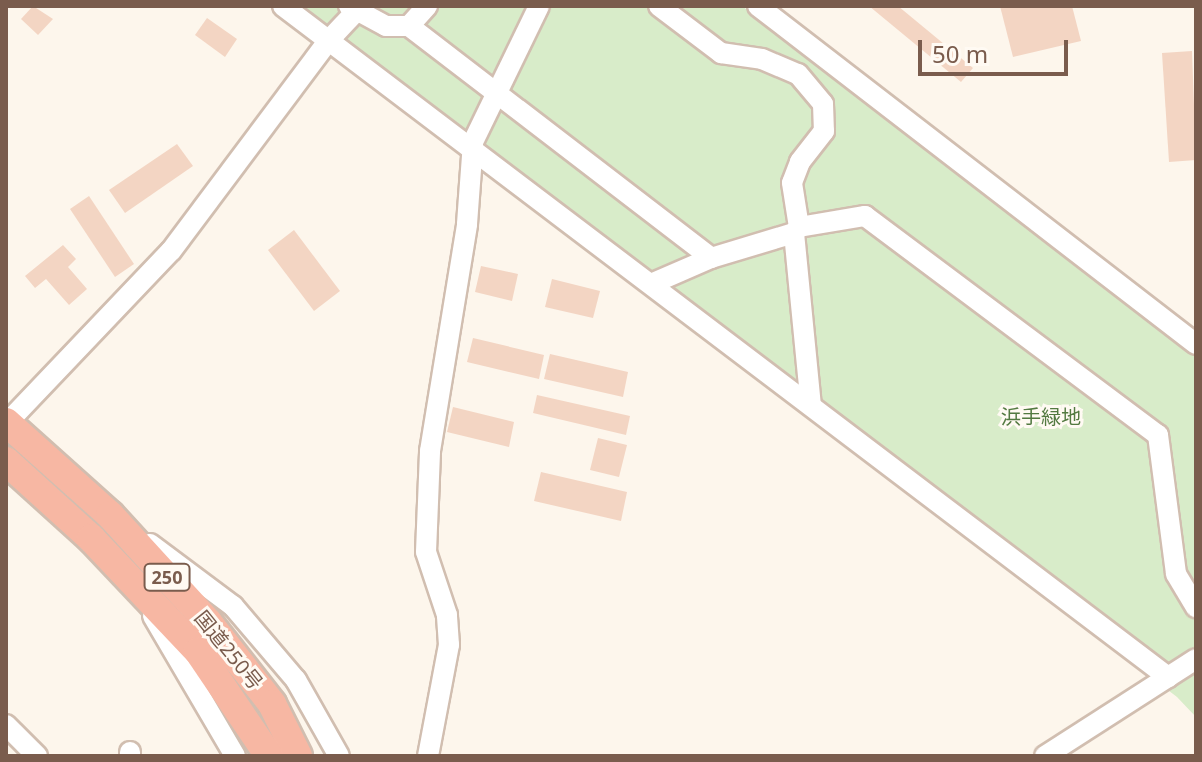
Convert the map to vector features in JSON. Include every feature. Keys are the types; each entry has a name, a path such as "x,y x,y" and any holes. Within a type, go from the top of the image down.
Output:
{"highway":[{"name":"国道250号","path":"6,423 110,515 208,622 272,704 298,756"},
{"name":"国道250号","path":"6,461 135,585 198,651 269,756"}],"street":[{"path":"283,6 1168,677"},
{"path":"409,26 427,6"},
{"path":"428,756 449,645 447,615 426,552 430,451 467,224 472,150 539,6"},
{"path":"659,6 721,53 762,59 798,74 823,104 824,131 800,162 792,183 811,405"},
{"path":"758,6 1196,344"},
{"path":"6,423 171,251 355,8 386,26 409,26 711,258"},
{"path":"651,284 711,258 797,230 865,216 1158,435 1176,574 1196,607"},
{"path":"110,515 233,606 296,680 339,756"},
{"path":"135,585 235,756"},
{"path":"1045,756 1196,659"},
{"path":"6,725 33,754"},
{"path":"6,749 33,754"}],"green space":[{"name":"浜手緑地","path":"272,6 742,6 1196,354 1196,717 1177,697"}],"building":[{"path":"33,6 53,19 38,35 21,19"},
{"path":"869,6 898,6 973,68 961,82"},
{"path":"1000,6 1072,6 1081,41 1013,57"},
{"path":"207,18 237,39 225,57 195,35"},
{"path":"1192,51 1196,160 1169,162 1162,53"},
{"path":"177,144 193,166 125,213 109,190"},
{"path":"89,196 134,264 115,277 70,209"},
{"path":"294,230 340,291 314,311 268,250"},
{"path":"63,245 76,259 68,267 87,289 69,305 46,279 35,288 25,276"},
{"path":"481,266 518,274 512,301 475,292"},
{"path":"552,279 600,291 593,318 545,307"},
{"path":"473,338 544,355 539,379 467,362"},
{"path":"550,354 628,372 623,397 544,379"},
{"path":"537,395 630,416 626,435 533,413"},
{"path":"453,407 514,422 509,447 447,432"},
{"path":"598,438 627,445 619,477 590,470"},
{"path":"541,472 627,492 621,521 534,501"}]}
